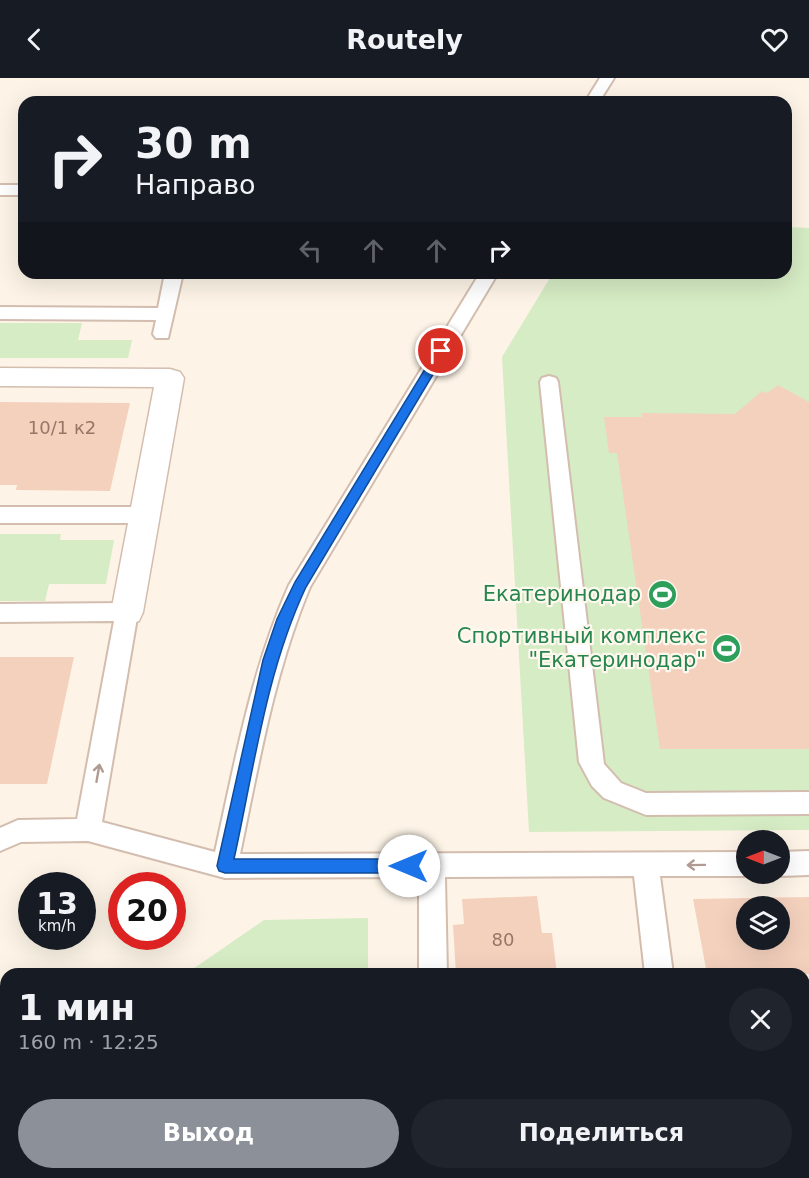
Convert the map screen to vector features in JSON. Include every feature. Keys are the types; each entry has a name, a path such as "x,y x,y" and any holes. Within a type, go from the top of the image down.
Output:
{"street":[{"path":"0,377 170,378 127,612"}],"lane":[{"path":"596,96 607,78"},
{"path":"0,190 18,190"},
{"path":"162,334 173,279"},
{"path":"225,866 270,660 284,619 300,585 485,279"},
{"path":"0,313 166,314"},
{"path":"549,382 591,762 598,779 625,798 646,804 809,803"},
{"path":"0,515 145,515"},
{"path":"0,613 127,612 88,830"},
{"path":"0,840 18,831 88,830 225,866 736,864"},
{"path":"790,864 809,863"},
{"path":"646,865 658,968"},
{"path":"432,866 433,968"}],"green space":[{"name":"Екатеринодар","path":"792,227 809,228 809,830 529,832 502,357 549,279 792,279"},
{"path":"0,323 82,323 78,340 132,340 128,358 0,358"},
{"path":"0,534 61,534 60,540 114,540 106,584 49,584 45,601 0,601"},
{"path":"368,918 368,968 194,968 264,920"}],"building":[{"name":"Спортивный комплекс \"Екатеринодар\"","path":"778,385 809,402 809,749 660,749 617,453 609,453 604,417 642,417 642,413 735,414 762,391 767,393"},
{"path":"0,402 130,403 110,491 16,490 17,485 0,485"},
{"path":"0,657 74,657 47,784 0,784"},
{"path":"537,896 542,933 552,933 556,968 456,968 453,925 464,924 462,899"},
{"path":"790,897 809,897 809,968 706,968 693,899 736,898 736,950 790,950"}],"place":[{"name":"Екатеринодар","path":"662,594"},
{"name":"Спортивный комплекс \"Екатеринодар\"","path":"727,648"}],"route":[{"path":"409,866 225,866 270,660 284,619 300,585 441,351"}]}
